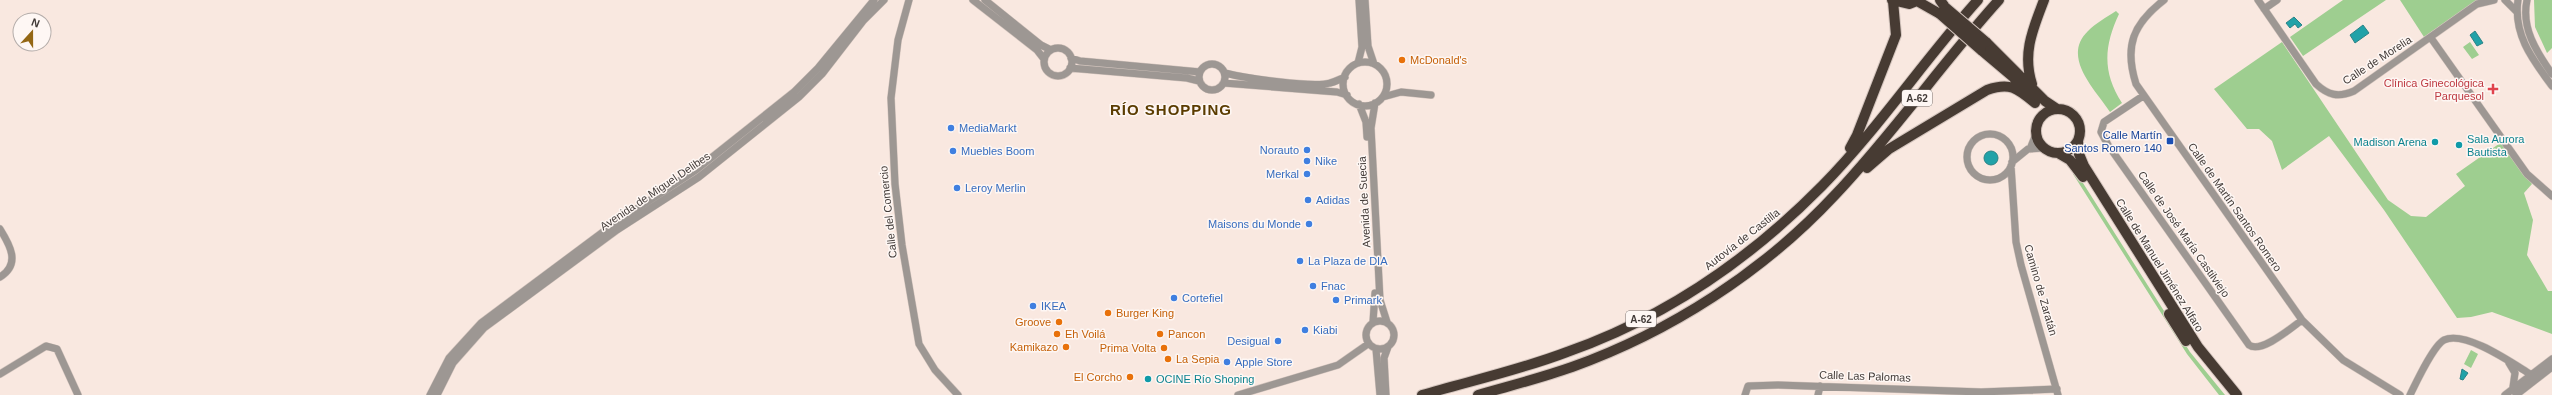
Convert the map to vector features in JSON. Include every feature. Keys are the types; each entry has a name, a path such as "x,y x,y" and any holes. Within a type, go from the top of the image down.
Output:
{"highway":[{"path":"1825,183 1857,135 1890,52 1897,26 1893,0"},
{"path":"1893,0 1901,4 1918,1 1942,7 1984,46 2032,86 2045,101 2057,108 2070,112 2078,122 2080,134 2078,141 2069,150 2058,153 2044,148 2036,134 2039,120 2038,110 2035,103 1984,46"},
{"name":"Autovía de Castilla","path":"1422,395 1568,352 1651,315 1684,296 1732,264 1768,236 1825,183 1978,0"},
{"name":"A-62","path":"1478,395 1572,367 1662,327 1720,292 1766,258 1834,196 1999,0"},
{"path":"2032,86 2028,71 2026,51 2044,0"},
{"path":"1834,196 1889,149 1987,90 2001,85 2010,86 2035,103"},
{"path":"2039,120 2046,112 2057,108"},
{"name":"Calle de Manuel Jiménez Alfaro","path":"2078,141 2079,154 2084,166 2198,347 2237,395"},
{"name":"Calle de Manuel Jiménez Alfaro","path":"2058,153 2070,160 2079,170 2178,328 2209,373 2228,395"}],"street":[{"name":"Avenida de Miguel Delibes","path":"430,395 449,358 480,322 615,223 696,170 794,92 818,68 874,0"},
{"name":"Avenida de Miguel Delibes","path":"437,395 454,363 484,328 617,230 699,177 799,97 822,74 863,21 884,0"},
{"name":"Calle del Comercio","path":"907,14 909,0"},
{"name":"Calle del Comercio","path":"914,0 907,14 897,46 891,98 894,184 902,245 919,344 935,370 958,395"},
{"path":"973,0 1037,50 1044,59 1046,70 1056,76 1062,75 1070,68 1071,58"},
{"path":"985,0 1042,45 1051,50"},
{"path":"1347,95 1344,83 1345,77 1348,71 1358,63 1362,47 1360,0"},
{"path":"1365,0 1368,46 1374,64 1383,71 1387,82 1401,92"},
{"name":"Calle de Martín Santos Romero","path":"2164,0 2141,21 2133,39 2131,69 2136,84 2143,96 2302,320 2343,360 2400,395"},
{"name":"Calle de Morelia","path":"2258,0 2316,84 2323,90 2334,95 2354,91 2477,4 2494,0"},
{"path":"2264,9 2277,0"},
{"path":"2505,0 2517,12"},
{"path":"2518,0 2517,12 2522,40 2530,56 2552,86"},
{"path":"2527,0 2525,18 2529,35 2552,74"},
{"path":"2431,38 2527,174 2552,196"},
{"path":"1044,59 1051,50 1060,48 1069,54 1071,58 1080,61 1200,72"},
{"path":"1358,63 1374,64"},
{"path":"1225,73 1224,83 1219,89 1211,91 1203,87 1199,81 1200,72 1206,66 1215,64 1225,73 1239,77 1315,84 1331,83 1345,77"},
{"path":"1070,68 1179,77 1199,81"},
{"path":"1382,97 1387,82"},
{"path":"1224,83 1337,92 1347,95 1359,104 1375,103 1382,97 1401,92 1431,96"},
{"name":"Calle de José María Castilviejo","path":"2143,96 2104,122 2101,127 2101,135 2249,345 2253,348 2262,347 2302,320"},
{"name":"Avenida de Suecia","path":"1375,103 1371,128 1380,292 1382,311 1386,322"},
{"name":"Avenida de Suecia","path":"1359,104 1366,122 1376,300 1373,322"},
{"path":"2013,189 2006,182 1997,178 1984,178 1973,171 1968,158 1969,149 1976,138 1989,134 2002,137 2011,147 2028,150 2044,148"},
{"path":"1997,178 2007,172 2012,164 2028,150 2036,134"},
{"path":"2011,147 2012,164"},
{"name":"Camino de Zaratán","path":"2012,164 2016,242 2021,265 2058,392"},
{"path":"0,229 12,249 13,257 11,266 6,273 0,277"},
{"path":"1380,395 1384,358 1394,334 1386,322 1373,322 1365,332 1368,344 1376,349 1388,347"},
{"path":"2410,395 2443,340 2461,338 2468,340 2530,375"},
{"path":"1238,395 1338,365 1368,344"},
{"path":"0,374 46,346 53,346 57,349 74,394"},
{"path":"1376,349 1386,395"},
{"path":"2505,395 2513,387 2552,359"},
{"path":"2509,362 2515,373 2513,387"},
{"path":"2516,395 2530,375 2552,367"},
{"name":"Calle Las Palomas","path":"1746,395 1748,386 1820,386 1889,392 2058,392"},
{"path":"1818,395 1820,386"}],"green space":[{"path":"2343,0 2386,0 2303,56 2290,37"},
{"path":"2400,0 2477,0 2424,37"},
{"path":"2534,0 2552,0 2552,48 2547,53 2535,27"},
{"path":"2116,11 2119,14 2110,37 2107,59 2111,81 2122,103 2110,112 2083,73 2079,62 2078,51 2081,41 2088,31"},
{"path":"2282,42 2388,200 2411,216 2426,217 2465,186 2456,174 2503,141 2532,184 2524,193 2533,220 2527,255 2548,291 2552,291 2552,334 2492,312 2471,317 2457,318 2384,210 2329,136 2282,170 2272,141 2259,129 2247,129 2214,89"},
{"path":"2470,42 2479,55 2472,59 2463,47"},
{"path":"2076,172 2190,352 2225,395 2219,395 2187,354 2073,174"},
{"path":"2471,350 2478,354 2471,368 2464,364"}],"water":[{"path":"2294,17 2302,25 2298,28 2295,24 2290,28 2286,23"},
{"path":"2363,25 2369,33 2355,43 2350,35"},
{"path":"2475,31 2483,43 2477,46 2470,35"},
{"path":"1988,151 1994,151 1998,155 1998,161 1994,165 1988,165 1984,161 1984,155"},
{"path":"2462,369 2468,373 2463,380 2460,379"}],"place":[{"name":"McDonald's","path":"1402,60"},
{"name":"Clínica Ginecológica Parquesol","path":"2493,89"},
{"name":"MediaMarkt","path":"951,128"},
{"name":"Calle Martín Santos Romero 140","path":"2170,141"},
{"name":"Madison Arena","path":"2435,142"},
{"name":"Sala Aurora Bautista","path":"2459,145"},
{"name":"Norauto","path":"1307,150"},
{"name":"Muebles Boom","path":"953,151"},
{"name":"Nike","path":"1307,161"},
{"name":"Merkal","path":"1307,174"},
{"name":"Leroy Merlin","path":"957,188"},
{"name":"Adidas","path":"1308,200"},
{"name":"Maisons du Monde","path":"1309,224"},
{"name":"La Plaza de DIA","path":"1300,261"},
{"name":"Fnac","path":"1313,286"},
{"name":"Cortefiel","path":"1174,298"},
{"name":"Primark","path":"1336,300"},
{"name":"IKEA","path":"1033,306"},
{"name":"Burger King","path":"1108,313"},
{"name":"Groove","path":"1059,322"},
{"name":"Kiabi","path":"1305,330"},
{"name":"Eh Voilá","path":"1057,334"},
{"name":"Pancon","path":"1160,334"},
{"name":"Desigual","path":"1278,341"},
{"name":"Kamikazo","path":"1066,347"},
{"name":"Prima Volta","path":"1164,348"},
{"name":"La Sepia","path":"1168,359"},
{"name":"Apple Store","path":"1227,362"},
{"name":"El Corcho","path":"1130,377"},
{"name":"OCINE Río Shoping","path":"1148,379"}],"district":[{"name":"RÍO SHOPPING","path":"1171,110"}]}
